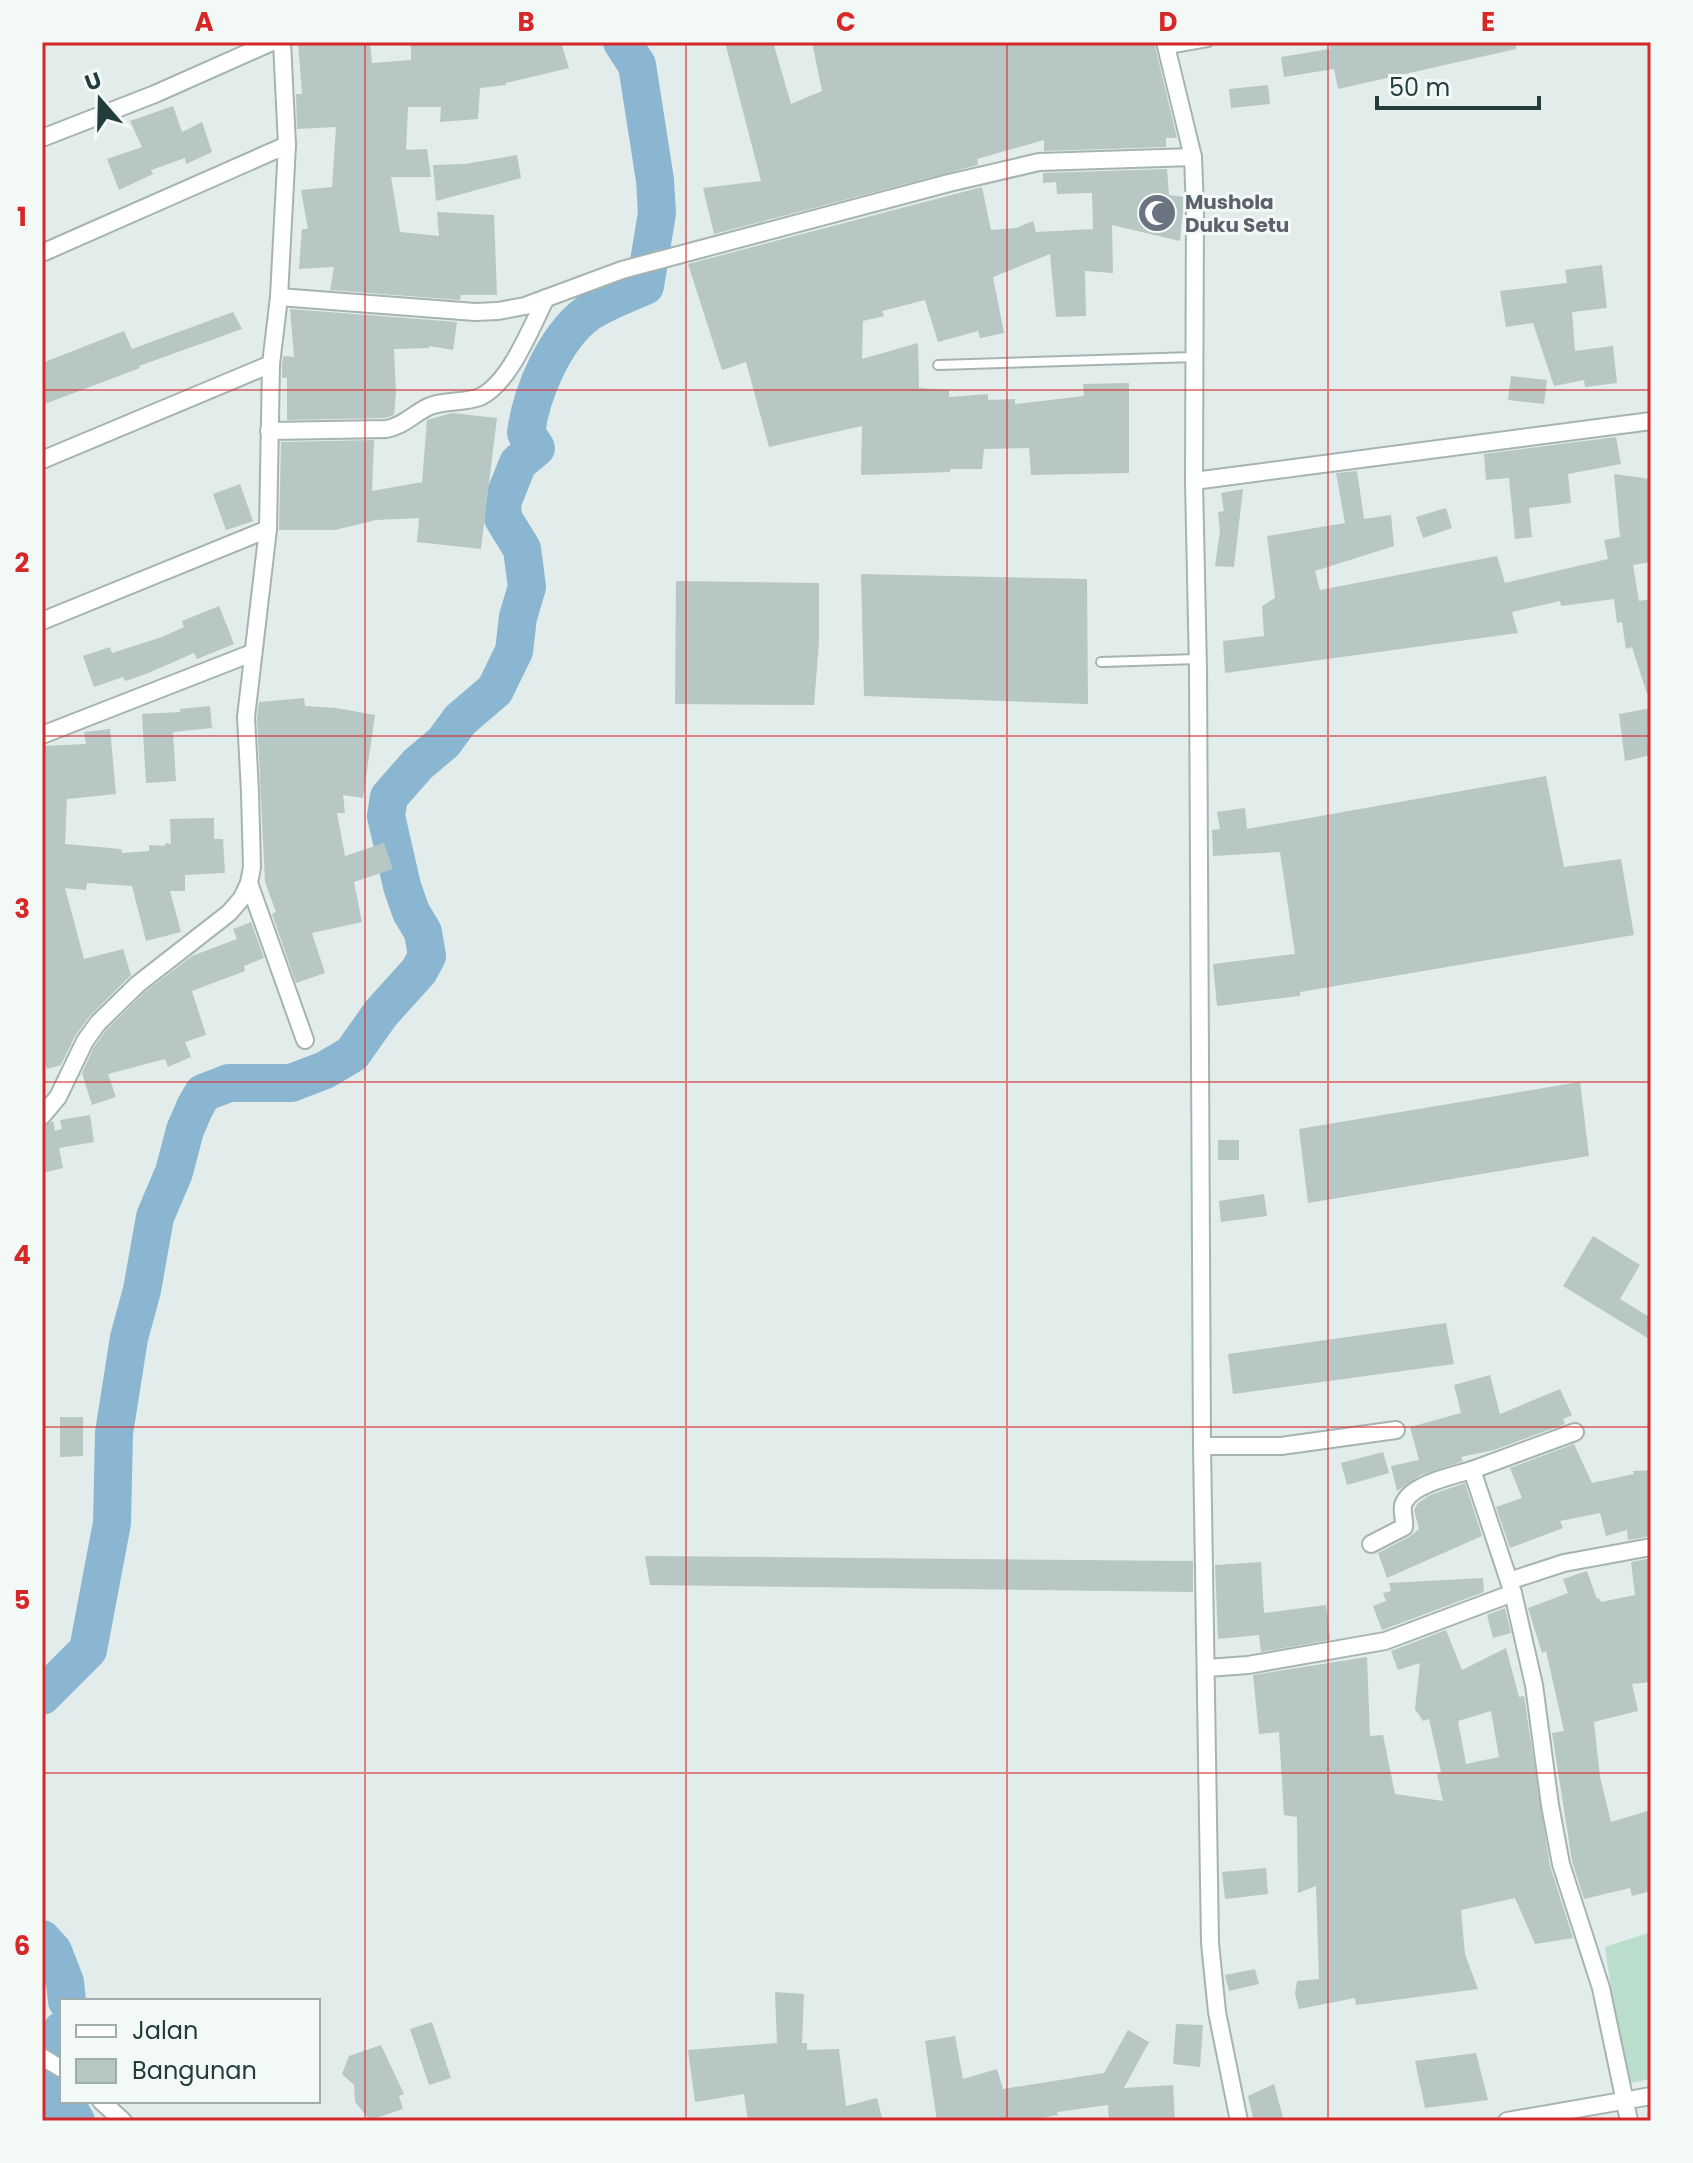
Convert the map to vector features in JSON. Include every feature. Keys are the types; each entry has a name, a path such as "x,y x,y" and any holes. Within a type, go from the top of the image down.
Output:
{"street":[{"path":"42,138 155,94 272,42"},
{"path":"42,1116 58,1097 85,1041 98,1023 138,984 229,913 242,898 249,883 252,867 251,807 246,717 268,529 271,364 279,297 287,145 282,42"},
{"path":"1167,45 1193,157 1202,1446 1211,1976 1239,2121"},
{"path":"42,253 287,145"},
{"path":"279,297 475,312 498,311 546,298 622,270 1039,162 1193,157"},
{"path":"269,431 395,428 431,406 483,396 501,380 546,298"},
{"path":"42,460 271,364"},
{"path":"1194,481 1651,421"},
{"path":"42,621 268,529"},
{"path":"42,735 252,653"},
{"path":"249,883 305,1040"},
{"path":"1202,1446 1281,1446 1396,1430"},
{"path":"1371,1544 1404,1527 1402,1504 1406,1498 1440,1479 1575,1432"},
{"path":"1472,1470 1511,1587 1534,1685 1561,1864 1573,1910 1601,1988 1629,2121"},
{"path":"1207,1668 1248,1665 1385,1641 1564,1563 1651,1547"},
{"path":"1507,2121 1651,2096"},
{"path":"103,2103 123,2121"}],"lane":[{"path":"1167,45 1208,42"},
{"path":"938,365 1194,357"},
{"path":"1101,662 1198,659"}],"green space":[{"path":"1651,1932 1651,2079 1625,2084 1605,1947"}],"building":[{"path":"298,42 370,42 372,63 411,60 411,42 436,42 436,45 561,42 569,68 506,85 480,88 478,119 440,122 441,107 408,107 406,150 427,149 431,177 391,177 400,232 439,236 437,212 494,215 497,295 461,295 460,300 330,290 334,267 299,269 302,229 308,229 301,190 332,187 336,127 297,129 296,94 302,94"},
{"path":"725,42 773,42 791,104 822,91 812,42 1154,42 1177,138 1166,138 1166,147 1044,151 1044,140 977,159 978,165 714,234 703,188 761,181"},
{"path":"1329,42 1515,42 1516,49 1338,89 1334,69 1284,77 1281,57 1330,49"},
{"path":"1268,85 1270,104 1231,108 1229,89"},
{"path":"173,106 182,132 202,122 212,152 186,164 185,158 151,170 153,174 119,190 107,159 142,147 130,121"},
{"path":"517,155 521,178 436,201 433,165 465,164"},
{"path":"1167,169 1169,195 1184,197 1180,241 1112,225 1113,273 1085,271 1086,316 1056,317 1050,254 993,277 1004,333 980,338 978,331 938,342 925,300 882,311 884,316 863,321 862,359 918,343 919,388 949,390 949,397 988,394 988,400 1015,399 1015,404 1084,396 1083,384 1129,383 1129,473 1031,475 1029,448 984,449 982,469 861,475 862,426 769,447 746,362 722,370 688,264 982,187 991,230 1016,228 1033,221 1036,232 1093,229 1092,193 1057,194 1056,182 1043,183 1043,173"},
{"path":"1602,265 1607,308 1572,312 1575,351 1613,346 1617,383 1585,387 1584,380 1554,386 1533,323 1506,327 1500,291 1567,283 1565,270"},
{"path":"290,309 457,322 453,350 429,346 394,349 394,415 385,418 287,420 287,378 282,378 282,365 283,356 294,357"},
{"path":"233,312 242,329 42,405 42,363 124,331 132,349"},
{"path":"1511,376 1547,380 1544,404 1508,400"},
{"path":"452,413 497,418 481,549 417,542 419,518 376,520 335,530 279,530 281,442 374,440 372,491 422,482 427,420"},
{"path":"1616,437 1621,464 1568,474 1571,503 1529,508 1532,537 1515,539 1509,478 1486,480 1484,454"},
{"path":"1357,471 1364,519 1391,515 1394,546 1315,571 1320,590 1497,556 1505,583 1608,559 1604,540 1620,537 1614,474 1651,479 1651,562 1633,565 1639,601 1651,599 1651,694 1647,694 1632,647 1626,649 1622,622 1617,623 1614,599 1561,606 1560,601 1512,612 1518,633 1225,673 1223,641 1264,636 1262,606 1275,598 1267,536 1345,523 1336,473"},
{"path":"240,484 253,521 226,530 213,494"},
{"path":"1243,489 1234,567 1215,566 1220,531 1218,512 1224,511 1221,493"},
{"path":"1446,508 1452,528 1423,538 1416,517"},
{"path":"861,574 1087,579 1088,704 864,696"},
{"path":"676,581 819,583 819,642 814,705 675,704"},
{"path":"219,606 234,644 197,659 194,653 146,674 125,681 123,677 94,687 83,656 110,647 112,653 162,637 184,627 182,621"},
{"path":"304,698 305,706 375,715 363,798 343,795 345,813 337,813 345,856 384,843 393,869 354,882 362,922 312,933 325,973 296,983 272,914 276,912 265,882 257,717 259,702"},
{"path":"210,706 212,728 173,732 176,781 146,783 142,714 180,712 180,709"},
{"path":"1651,708 1651,755 1625,761 1619,714"},
{"path":"110,729 116,794 67,799 65,844 121,849 122,853 149,851 149,845 171,844 170,819 214,818 214,839 223,839 225,873 185,875 185,891 170,891 181,932 146,941 132,886 87,883 86,890 65,888 84,959 123,949 131,975 89,1017 75,1036 61,1065 47,1069 42,1053 42,746 86,744 84,732"},
{"path":"1546,776 1564,867 1621,859 1634,935 1300,992 1300,996 1217,1006 1213,964 1295,954 1280,852 1213,856 1212,830 1220,829 1217,812 1245,808 1247,829"},
{"path":"251,922 264,958 244,966 245,971 192,991 206,1035 185,1042 191,1057 168,1067 165,1059 108,1074 116,1097 92,1105 82,1073 106,1030 145,992 192,956 237,939 233,929"},
{"path":"1580,1082 1589,1156 1308,1203 1299,1129"},
{"path":"90,1115 94,1142 59,1148 63,1168 42,1173 42,1127 53,1121 55,1131 62,1129 60,1120"},
{"path":"1218,1140 1239,1140 1239,1160 1218,1160"},
{"path":"1264,1194 1267,1216 1221,1222 1219,1201"},
{"path":"1593,1236 1640,1265 1620,1299 1651,1318 1651,1340 1563,1286"},
{"path":"1446,1323 1454,1364 1233,1394 1228,1354"},
{"path":"1490,1375 1500,1414 1560,1389 1572,1415 1563,1419 1565,1424 1494,1450 1461,1457 1463,1461 1421,1475 1397,1491 1391,1466 1419,1460 1410,1427 1461,1413 1454,1385"},
{"path":"60,1417 83,1417 83,1456 60,1457"},
{"path":"1574,1444 1592,1483 1634,1474 1633,1471 1651,1470 1651,1536 1628,1540 1627,1530 1606,1536 1600,1513 1560,1521 1563,1528 1510,1548 1496,1507 1522,1498 1510,1468"},
{"path":"1383,1452 1389,1473 1347,1485 1341,1463"},
{"path":"1465,1483 1482,1536 1387,1578 1378,1553 1419,1529 1414,1510 1418,1503 1430,1495"},
{"path":"645,1556 1193,1561 1193,1592 650,1585"},
{"path":"1651,1558 1651,1682 1632,1684 1638,1711 1594,1722 1600,1777 1611,1822 1651,1810 1651,1891 1632,1896 1630,1888 1584,1899 1572,1861 1552,1733 1564,1731 1546,1651 1542,1653 1528,1608 1568,1593 1563,1579 1587,1571 1597,1599 1601,1602 1635,1595 1631,1562"},
{"path":"1261,1562 1264,1613 1326,1605 1330,1640 1261,1652 1259,1635 1218,1639 1215,1565"},
{"path":"1483,1578 1484,1592 1382,1630 1373,1606 1386,1601 1383,1593 1391,1591 1389,1583"},
{"path":"1505,1608 1511,1633 1493,1638 1487,1615"},
{"path":"1446,1630 1462,1670 1506,1648 1519,1697 1524,1696 1550,1866 1573,1938 1535,1944 1515,1898 1461,1910 1465,1954 1478,1989 1356,2005 1355,1998 1299,2009 1295,1994 1297,1981 1319,1979 1316,1886 1298,1893 1297,1817 1284,1815 1279,1732 1259,1734 1253,1675 1367,1657 1370,1736 1383,1735 1395,1794 1443,1801 1437,1774 1441,1772 1429,1719 1423,1721 1415,1709 1420,1663 1398,1670 1391,1651","holes":["1491,1711 1499,1757 1466,1764 1458,1721"]},
{"path":"1266,1868 1268,1894 1225,1899 1222,1872"},
{"path":"1255,1969 1259,1984 1229,1991 1225,1975"},
{"path":"775,1992 804,1994 802,2043 807,2043 807,2050 839,2049 846,2106 877,2098 883,2121 748,2121 744,2094 695,2102 688,2050 777,2043"},
{"path":"432,2022 451,2078 429,2085 410,2029"},
{"path":"1176,2024 1203,2025 1200,2067 1173,2064"},
{"path":"1128,2030 1149,2042 1124,2088 1173,2085 1175,2121 1109,2121 1108,2105 1020,2121 937,2121 925,2041 955,2036 963,2079 997,2069 1003,2089 1104,2073"},
{"path":"381,2045 404,2094 399,2096 403,2109 370,2120 355,2102 354,2085 342,2074 349,2056"},
{"path":"1476,2053 1488,2100 1425,2108 1415,2061"},
{"path":"1274,2084 1284,2121 1254,2121 1248,2096"}],"waterway":[{"path":"42,1696 88,1650 112,1523 114,1433 129,1338 142,1290 155,1217 174,1172 185,1130 195,1107 203,1093 229,1083 291,1083 325,1070 352,1054 381,1013 419,971 427,956 423,932 411,912 402,886 386,816 389,797 418,764 444,742 460,720 495,690 514,651 518,617 527,587 522,549 503,518 502,503 518,463 536,448 526,433 533,401 546,368 565,337 588,313 645,286 657,213 655,180 637,65 622,42"},
{"path":"42,1939 53,1951 65,1982 67,1999"},
{"path":"60,2033 52,2044 52,2100 70,2111 76,2121"}],"place":[{"name":"Mushola Duku Setu","path":"1157,213"}]}
